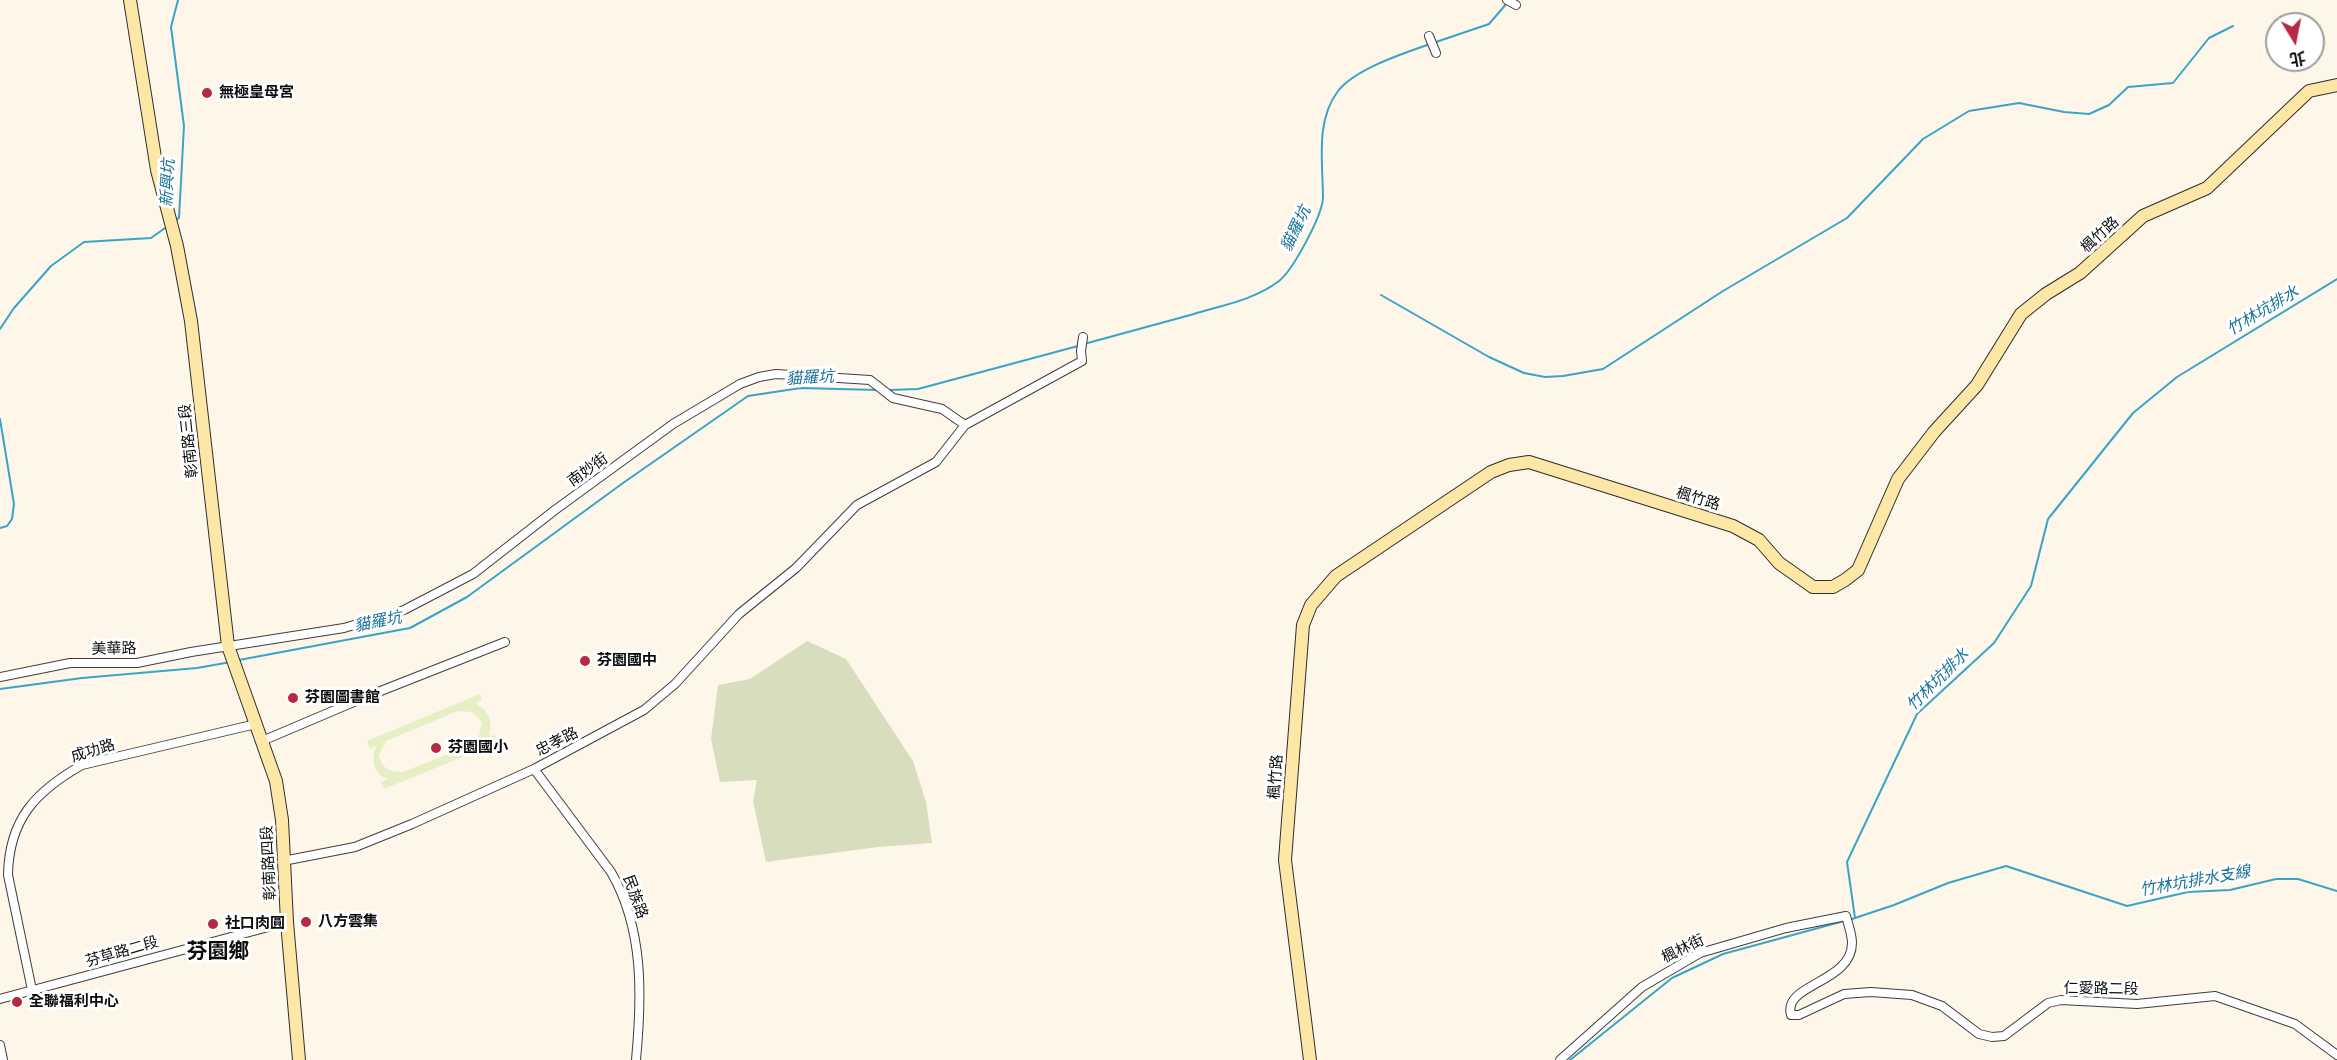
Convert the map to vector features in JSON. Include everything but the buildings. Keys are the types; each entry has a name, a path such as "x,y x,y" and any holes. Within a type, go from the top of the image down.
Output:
{"street":[{"name":"彰南路三段","path":"130,0 157,170 191,321 228,646 237,671"},
{"path":"1507,0 1516,5"},
{"path":"1430,36 1436,53"},
{"name":"楓竹路","path":"1310,1060 1285,860 1303,625 1311,605 1336,576 1491,472 1509,465 1529,462 1733,526 1759,540 1779,563 1813,587 1833,586 1858,570 1898,479 1934,432 1977,386 2021,314 2046,294 2080,273 2143,216 2207,188 2309,91 2337,85"},
{"path":"964,424 1081,356 1083,337"},
{"name":"南妙街","path":"228,646 344,628 404,610 433,596 486,565 555,510 673,424 741,384 759,377 776,374 870,380 893,398 942,409 964,424"},
{"name":"忠孝路","path":"283,861 355,847 412,824 534,769 644,710 675,684 740,614 796,568 857,505 936,462 964,424"},
{"path":"262,741 505,642"},
{"name":"美華路","path":"0,677 70,663 137,663 228,646"},
{"name":"彰南路四段","path":"237,671 276,781 282,820 287,922 299,1060"},
{"name":"成功路","path":"32,990 8,875 9,860 19,822 38,795 57,779 82,765 256,723"},
{"name":"民族路","path":"534,769 611,872 628,910 636,942 640,992 636,1060"},
{"name":"仁愛路二段","path":"1846,916 1852,942 1849,958 1841,967 1794,997 1789,1008 1791,1015 1798,1015 1844,994 1871,992 1912,995 1942,1006 1979,1034 1992,1037 2004,1036 2048,1003 2061,1000 2136,1004 2215,996 2295,1024 2337,1055"},
{"name":"楓林街","path":"1560,1060 1642,987 1700,953 1786,928 1846,916"},
{"name":"芬草路二段","path":"0,999 287,922"},
{"path":"0,1046 3,1060"}],"green space":[{"path":"807,641 846,659 913,761 926,802 932,843 878,847 766,862 753,801 757,780 720,782 711,739 718,685 750,679"},
{"path":"480,694 482,700 475,703 489,716 489,736 495,735 497,743 384,789 381,783 388,778 382,777 376,770 374,759 376,746 370,749 367,741","holes":["458,711 472,712 482,722 479,736 473,744 403,772 390,770 382,764 379,755 386,741"]}],"waterway":[{"name":"新興坑","path":"175,221 179,218 184,126 171,27 178,0"},
{"name":"貓羅坑","path":"1436,42 1489,24 1507,3"},
{"path":"1381,295 1489,357 1524,373 1545,377 1603,369 1723,291 1847,218 1923,139 1969,111 2019,103 2064,112 2089,114 2109,105 2128,87 2173,83 2209,38 2233,26"},
{"name":"貓羅坑","path":"1084,344 1238,301 1259,293 1279,281 1299,255 1318,217 1323,198 1323,129 1331,103 1338,91 1368,69 1430,44"},
{"name":"新興坑","path":"0,329 14,308 51,266 84,242 151,238 168,226"},
{"name":"竹林坑排水","path":"1855,918 1847,862 1917,714 1994,643 2031,586 2048,519 2133,413 2177,377 2337,279"},
{"name":"貓羅坑","path":"889,390 918,389 1078,346"},
{"name":"貓羅坑","path":"239,660 410,628 467,597 623,483 748,396 801,388 877,390"},
{"name":"新興坑","path":"0,419 14,504 12,519 7,526 0,528"},
{"name":"貓羅坑","path":"0,689 82,678 197,668 231,662"},
{"name":"竹林坑排水支線","path":"1849,920 1948,883 2006,866 2127,906 2188,892 2230,890 2276,879 2298,879 2337,891"},
{"name":"竹林坑排水","path":"1570,1060 1672,978 1723,954 1844,921"}],"place":[{"name":"無極皇母宮","path":"207,93"},
{"name":"芬園國中","path":"585,661"},
{"name":"芬園圖書館","path":"293,698"},
{"name":"芬園國小","path":"436,748"},
{"name":"八方雲集","path":"306,922"},
{"name":"社口肉圓","path":"213,924"},
{"name":"全聯福利中心","path":"17,1002"}],"district":[{"name":"芬園鄉","path":"218,952"}]}
